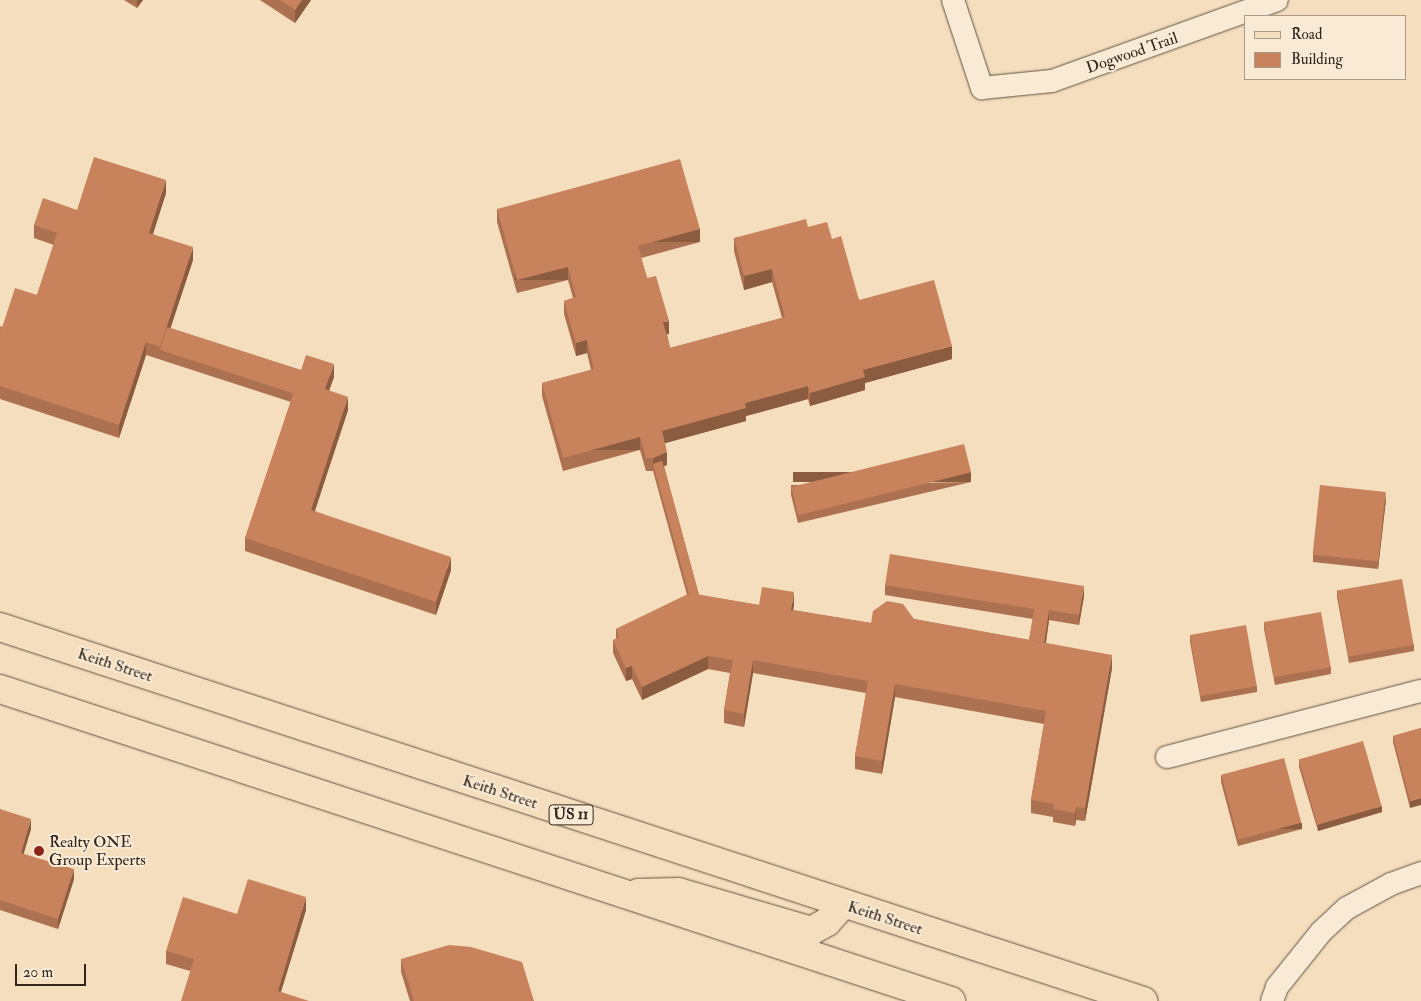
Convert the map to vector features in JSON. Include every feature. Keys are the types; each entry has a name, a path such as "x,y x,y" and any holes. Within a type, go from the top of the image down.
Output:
{"main road":[{"name":"Keith Street","path":"0,627 1143,1001"},
{"path":"0,689 619,894 951,1001"},
{"path":"619,894 678,892 811,931 828,922 843,904"}],"street":[{"name":"Dogwood Trail","path":"953,0 982,88 1052,81 1277,0"},
{"path":"1167,757 1421,691"},
{"path":"1272,1001 1277,987 1320,932 1347,908 1392,884 1421,873"}],"building":[{"path":"280,0 302,0 295,10"},
{"path":"94,157 166,180 149,233 193,247 160,347 146,342 119,425 0,386 0,334 15,288 37,295 57,233 34,225 43,198 77,210"},
{"path":"680,159 700,229 638,246 647,278 656,276 669,321 663,322 670,348 785,317 772,269 744,276 734,238 806,219 808,227 827,222 832,239 841,236 859,300 934,280 952,346 863,370 865,377 810,393 808,386 745,403 746,408 662,431 667,452 653,458 646,458 640,437 563,458 542,383 594,369 587,340 576,343 564,301 576,297 568,267 517,280 497,209"},
{"path":"167,327 301,371 294,393 160,350"},
{"path":"306,355 334,364 325,389 348,397 311,510 451,557 436,602 245,538"},
{"path":"964,444 971,472 798,515 791,487"},
{"path":"662,461 699,595 689,594 653,464"},
{"path":"1320,485 1386,492 1378,562 1313,555"},
{"path":"890,554 1084,586 1079,615 1049,610 1044,642 1029,640 1034,609 885,585"},
{"path":"1402,579 1414,645 1349,656 1337,590"},
{"path":"762,587 794,592 791,610 871,623 873,611 887,601 903,604 914,619 1112,655 1085,808 1076,807 1075,813 1053,809 1054,804 1031,800 1046,711 895,684 882,761 855,756 868,681 753,660 744,714 724,710 733,660 708,656 642,687 632,666 626,668 613,640 619,637 616,629 690,593 759,605"},
{"path":"1321,612 1331,667 1274,677 1264,622"},
{"path":"1246,625 1257,686 1201,696 1190,635"},
{"path":"1421,728 1421,798 1410,801 1393,736"},
{"path":"1363,741 1382,806 1317,825 1299,759"},
{"path":"1284,758 1301,823 1239,840 1221,775"},
{"path":"0,809 31,819 21,853 74,869 58,919 0,900"},
{"path":"248,879 306,897 278,991 309,1001 181,1001 194,959 166,951 183,897 237,914"},
{"path":"449,945 471,947 522,962 534,1001 414,1001 401,959"}],"place":[{"name":"Realty ONE Group Experts","path":"39,851"}]}
